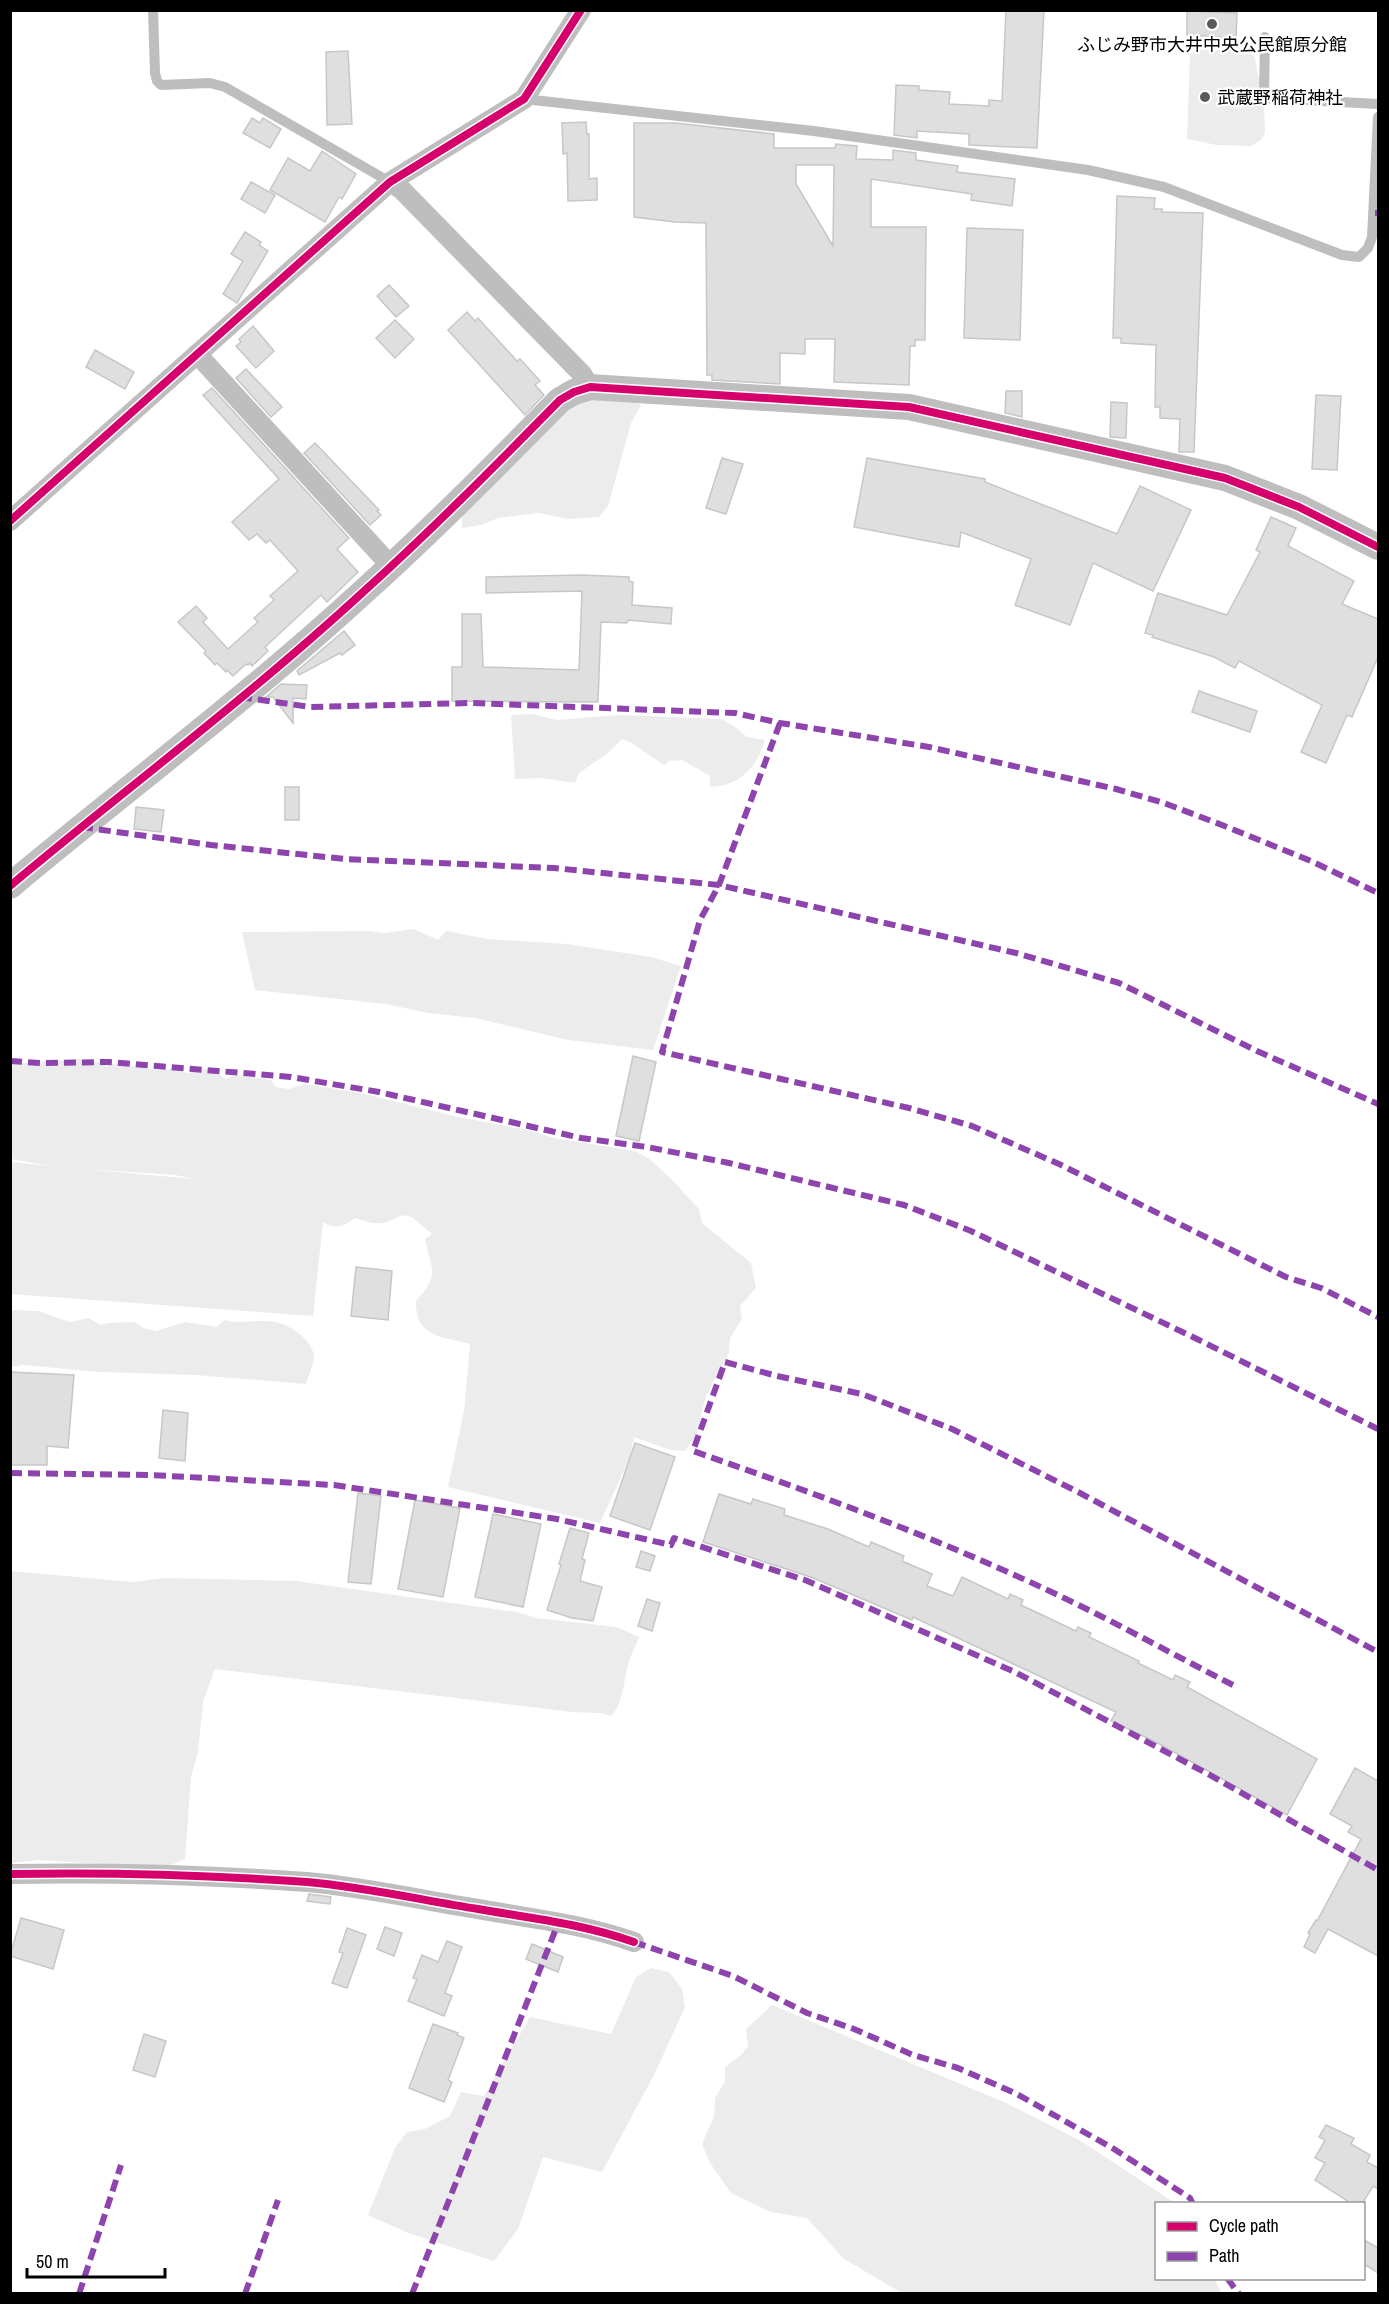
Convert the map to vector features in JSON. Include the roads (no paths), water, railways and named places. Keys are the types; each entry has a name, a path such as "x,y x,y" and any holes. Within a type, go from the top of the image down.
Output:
{"street":[{"path":"10,521 390,182 524,99 581,10"},
{"path":"390,182 401,189 582,374 590,387"},
{"path":"197,354 391,566"},
{"path":"10,885 305,644 468,494 560,400 590,387 909,407 1225,478 1299,507 1378,547"},
{"path":"10,1874 142,1875 308,1882 395,1893 559,1922 634,1942"}],"lane":[{"path":"153,10 155,73 161,85 210,83 225,87 390,182"},
{"path":"1265,37 1264,98 1378,104"},
{"path":"524,99 548,104 814,131 1088,170 1164,187 1342,255 1359,256 1368,248 1372,237 1378,117"}],"place":[{"name":"ふじみ野市大井中央公民館原分館","path":"1212,24"},
{"name":"武蔵野稲荷神社","path":"1205,97"}]}
